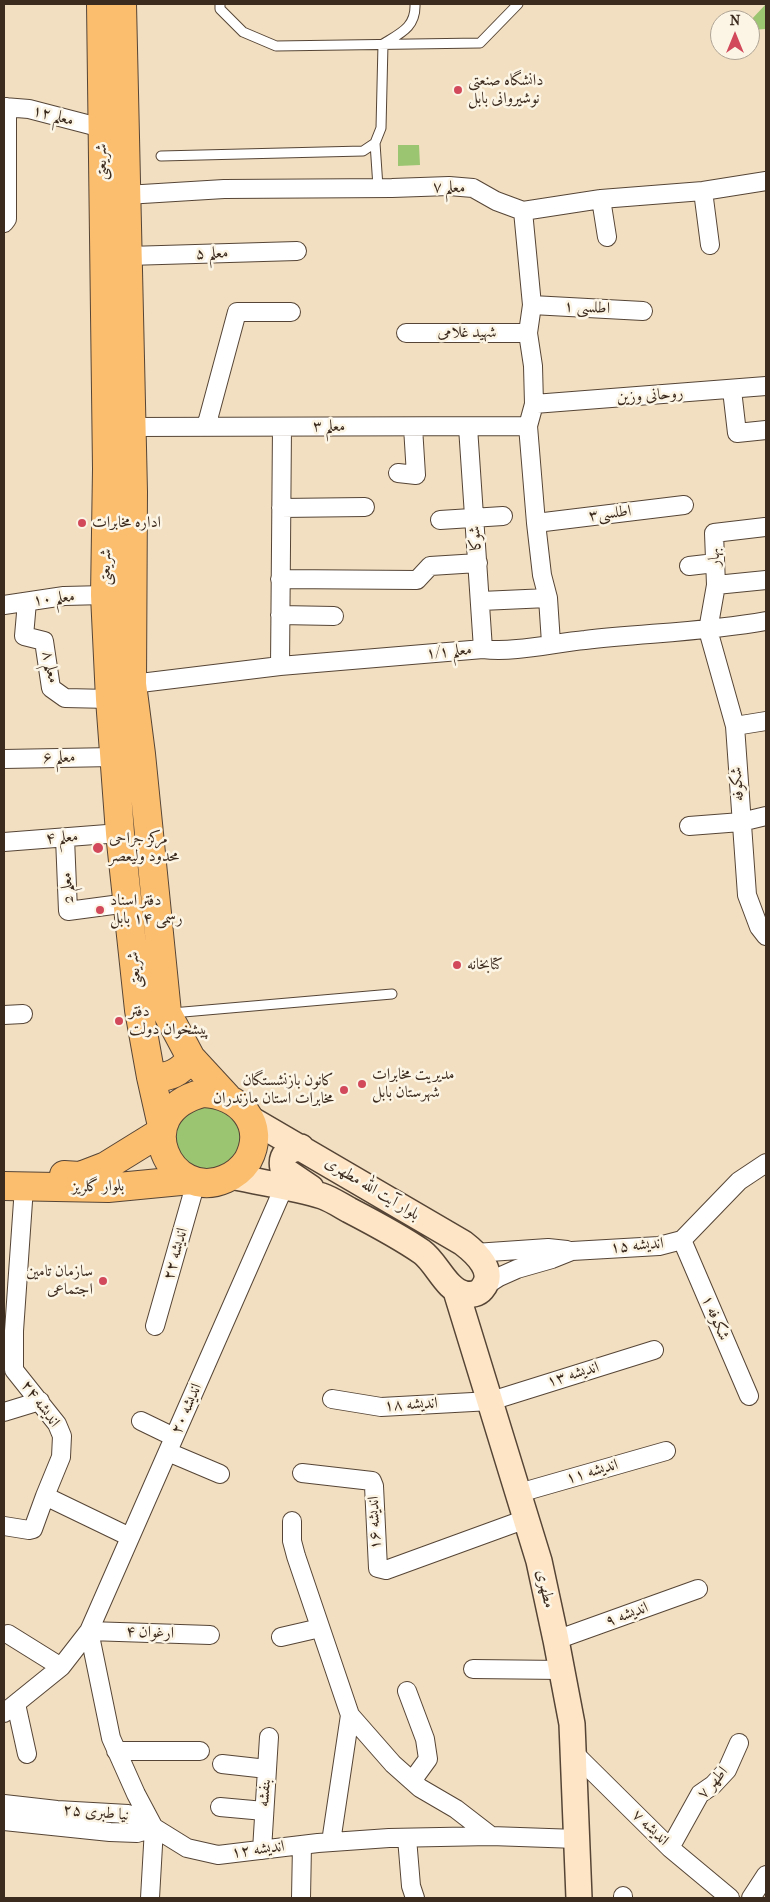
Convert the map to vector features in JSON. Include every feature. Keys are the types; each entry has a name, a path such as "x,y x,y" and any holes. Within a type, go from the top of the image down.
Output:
{"main road":[{"name":"شریعتی","path":"101,4 102,128 120,492 121,692 114,756 120,834 139,1010 162,1129"},
{"name":"شریعتی","path":"122,4 130,427 105,595 121,692 141,754 167,1013 191,1058 227,1097"},
{"path":"151,1077 163,1078 174,1075 184,1068 191,1058"},
{"path":"215,1093 227,1097 236,1102 249,1118 252,1127 253,1146 246,1163 232,1176 221,1181 209,1183 194,1181 180,1174 172,1166 166,1155 162,1129 180,1103 190,1096 215,1093"},
{"name":"بلوار آیت الله مطهری","path":"249,1118 463,1243 476,1279"},
{"name":"بلوار گلریز","path":"10,1182 80,1176 118,1160 132,1148 162,1129"},
{"path":"301,1147 290,1150 285,1154 282,1162 283,1169 323,1196"},
{"name":"بلوار آیت الله مطهری","path":"232,1176 323,1196 381,1226 424,1253 476,1279"},
{"name":"بلوار گلریز","path":"10,1182 108,1188 194,1181"},
{"name":"مطهری","path":"476,1279 476,1357 539,1561 572,1724 579,1898"}],"street":[{"name":"معلم ۱۲","path":"5,107 29,108 102,128"},
{"path":"4,223 7,219 5,107"},
{"path":"551,643 548,598 542,575 536,523 528,426 534,404 533,366 528,333 532,305 523,212 601,199 704,191 766,181"},
{"name":"معلم ۷","path":"126,195 224,189 449,186 473,188 496,201 523,212"},
{"path":"704,191 710,245"},
{"path":"601,199 607,237"},
{"name":"معلم ۵","path":"128,256 297,251"},
{"name":"اطلسی ۱","path":"532,305 643,311"},
{"path":"206,427 237,312 290,312"},
{"name":"شهید غلامی","path":"406,333 528,333"},
{"name":"روحانی وزین","path":"534,404 766,386"},
{"path":"732,390 737,433 766,430"},
{"name":"معلم ۳","path":"130,427 528,426"},
{"path":"280,666 282,427"},
{"path":"398,473 416,475 413,427"},
{"name":"شوکا","path":"468,427 483,650"},
{"name":"اطلسی۳","path":"536,523 684,505"},
{"path":"282,508 365,507"},
{"path":"440,520 503,516"},
{"name":"بهار","path":"708,630 716,585 714,533 765,527"},
{"path":"280,579 417,580 430,566 478,563"},
{"path":"689,566 715,564"},
{"path":"716,585 766,580"},
{"name":"معلم ۱۰","path":"4,605 64,596 105,595"},
{"path":"481,601 548,598"},
{"name":"معلم ۸","path":"27,602 24,636 44,641 51,688 65,698 121,692"},
{"path":"280,615 334,616"},
{"name":"معلم ۱/۱","path":"121,692 280,666 483,650 500,652 551,643 639,634 708,630 766,621"},
{"name":"شکوفه","path":"708,630 735,726 747,895 759,927 766,936"},
{"path":"735,726 766,721"},
{"name":"معلم ۶","path":"4,759 114,756"},
{"path":"689,826 741,822 766,816"},
{"name":"معلم ۴","path":"4,842 120,834"},
{"name":"معلم 2","path":"65,838 68,911 128,903"},
{"path":"4,1015 22,1014"},
{"name":"اندیشه ۱۵","path":"476,1279 499,1277 572,1251 659,1246 682,1240 739,1181 766,1163"},
{"name":"اندیشه ۲۲","path":"155,1326 194,1181"},
{"name":"اندیشه ۲۴","path":"4,1526 33,1529 61,1457 62,1436 57,1424 40,1401 9,1369 14,1331 10,1182"},
{"name":"اندیشه ۲۰","path":"10,1709 61,1667 89,1631 284,1187"},
{"name":"شکوفه ۱","path":"682,1240 749,1396"},
{"path":"476,1279 548,1248 572,1251"},
{"name":"اندیشه ١٣","path":"491,1401 654,1350"},
{"name":"اندیشه ۱۸","path":"332,1399 381,1408 491,1401"},
{"path":"4,1412 40,1401"},
{"path":"141,1421 171,1445 220,1474"},
{"name":"اندیشه ۱۱","path":"519,1493 666,1451"},
{"name":"اندیشه ۱۶","path":"302,1473 372,1481 374,1486 378,1568 386,1570 526,1519"},
{"path":"45,1496 130,1537"},
{"path":"292,1521 292,1541 296,1556 350,1716 393,1764 420,1788 456,1809 491,1836"},
{"name":"اندیشه ۹","path":"556,1640 698,1589"},
{"path":"281,1637 320,1628"},
{"path":"89,1631 111,1738 136,1794 154,1828 150,1898"},
{"name":"ارغوان ۴","path":"89,1631 210,1635"},
{"path":"8,1634 61,1667"},
{"path":"473,1669 562,1670"},
{"path":"407,1691 425,1739 428,1759 412,1781"},
{"path":"10,1709 28,1754"},
{"path":"331,1842 350,1716"},
{"name":"بنفشه","path":"262,1850 269,1737"},
{"name":"اطهر ۷","path":"670,1848 700,1794 713,1785 727,1770 739,1743"},
{"path":"116,1751 200,1751"},
{"name":"اندیشه ۷","path":"574,1753 670,1848 730,1898"},
{"path":"222,1764 267,1769"},
{"name":"نیا طبری ۲۵","path":"4,1804 57,1810 128,1814 137,1817 154,1828"},
{"path":"220,1807 264,1811"},
{"name":"نیا طبری ۲۵","path":"4,1821 110,1832 137,1832 154,1828"},
{"name":"اندیشه ۱۲","path":"154,1828 187,1848 218,1855 331,1842 407,1838 491,1836 577,1839"},
{"path":"407,1838 411,1886 415,1898"},
{"path":"301,1898 302,1845"},
{"path":"751,1898 766,1875"}],"lane":[{"path":"220,4 220,9 242,32 276,46 480,43 518,4"},
{"path":"383,44 408,29 415,13 415,4"},
{"path":"378,187 375,143 382,128 383,44"},
{"path":"161,156 362,151 375,143"},
{"path":"167,1013 392,994"}],"green space":[{"path":"766,4 766,29 760,29 760,10"},
{"path":"398,145 419,145 420,165 398,166"},
{"path":"217,1105 236,1118 242,1140 233,1161 212,1171 192,1167 177,1151 175,1130 179,1120 194,1106"}],"place":[{"name":"دانشگاه صنعتی نوشیروانی بابل","path":"458,90"},
{"name":"اداره مخابرات","path":"82,523"},
{"name":"مرکز جراحی محدود ولیعصر","path":"98,848"},
{"name":"دفتر اسناد رسمی ۱۴ بابل","path":"100,910"},
{"name":"کتابخانه","path":"457,965"},
{"name":"دفتر پیشخوان دولت","path":"119,1021"},
{"name":"مدیریت مخابرات شهرستان بابل","path":"362,1084"},
{"name":"کانون بازنشستگان مخابرات استان مازندران","path":"344,1090"},
{"name":"سازمان تامین اجتماعی","path":"103,1281"}]}
